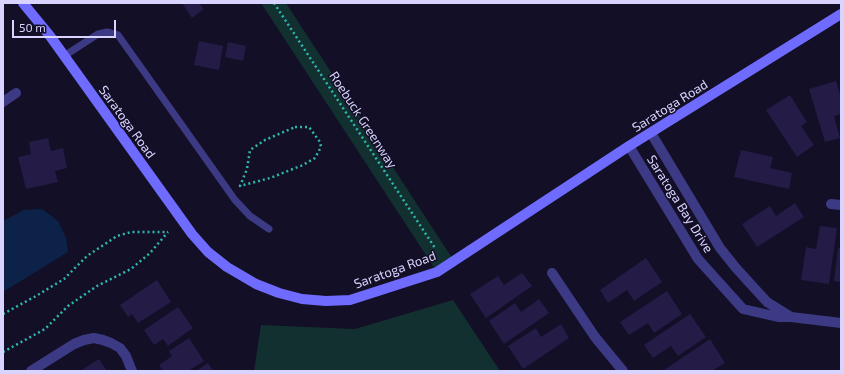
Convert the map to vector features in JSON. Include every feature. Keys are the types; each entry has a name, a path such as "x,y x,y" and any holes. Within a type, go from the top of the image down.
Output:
{"street":[{"name":"Saratoga Road","path":"23,3 50,36 192,234 208,252 227,268 256,284 279,293 302,299 326,301 350,300 437,272 629,146 841,14"},
{"path":"3,102 16,93"},
{"name":"Saratoga Bay Drive","path":"651,133 716,241 728,258 767,302 791,317"},
{"name":"Saratoga Bay Drive","path":"629,146 698,259 744,309 778,317 791,317 841,323"},
{"path":"552,273 595,337 623,371"},
{"path":"31,371 74,344 94,338 112,342 120,348 126,356 132,371"}],"lane":[{"path":"64,56 98,34 107,32 118,35 234,200 250,216 269,229"}],"path":[{"name":"Roebuck Greenway","path":"274,3 435,248"},
{"path":"295,127 309,127 320,142 321,146 315,158 303,165 270,178 240,186 247,169 250,150 265,140 295,127"},
{"path":"3,314 64,279 87,256 117,236 131,232 168,232 150,253 132,269 97,286 68,306 46,329 3,352"}],"green space":[{"path":"261,3 286,3 454,261 437,272"},
{"path":"453,300 500,371 254,371 261,325 355,329"}],"water":[{"path":"42,209 58,221 66,238 68,252 3,292 3,221 24,210"}],"building":[{"path":"182,3 199,3 204,9 192,18"},
{"path":"199,41 223,46 219,70 194,65"},
{"path":"228,42 246,46 243,61 225,57"},
{"path":"836,81 841,98 841,114 834,116 840,138 825,142 809,89"},
{"path":"790,95 807,122 801,126 814,145 797,157 766,110"},
{"path":"48,138 51,151 63,148 67,168 55,171 58,182 26,189 18,157 31,154 29,142"},
{"path":"741,150 773,157 770,168 792,173 789,189 734,177"},
{"path":"795,203 804,217 757,247 742,224 770,206 776,216"},
{"path":"820,226 837,228 829,284 801,280 806,247 816,249"},
{"path":"838,248 841,248 841,282 834,281"},
{"path":"646,258 662,282 634,301 627,290 608,303 600,290"},
{"path":"522,273 532,286 486,318 470,294 498,276 504,285"},
{"path":"157,280 171,302 138,323 132,314 128,317 120,305"},
{"path":"667,291 682,314 654,333 648,323 629,335 620,322"},
{"path":"539,299 549,313 504,344 489,321 515,303 521,312"},
{"path":"178,307 193,328 168,346 163,339 154,345 144,330"},
{"path":"690,314 706,337 678,356 671,346 653,358 644,345"},
{"path":"561,324 569,338 523,369 508,346 536,328 541,337"},
{"path":"189,338 204,361 188,371 163,371 159,365 172,356 169,351"},
{"path":"710,339 725,363 712,371 664,371 664,370"},
{"path":"99,359 107,371 80,371"},
{"path":"208,363 213,371 196,371"}]}
